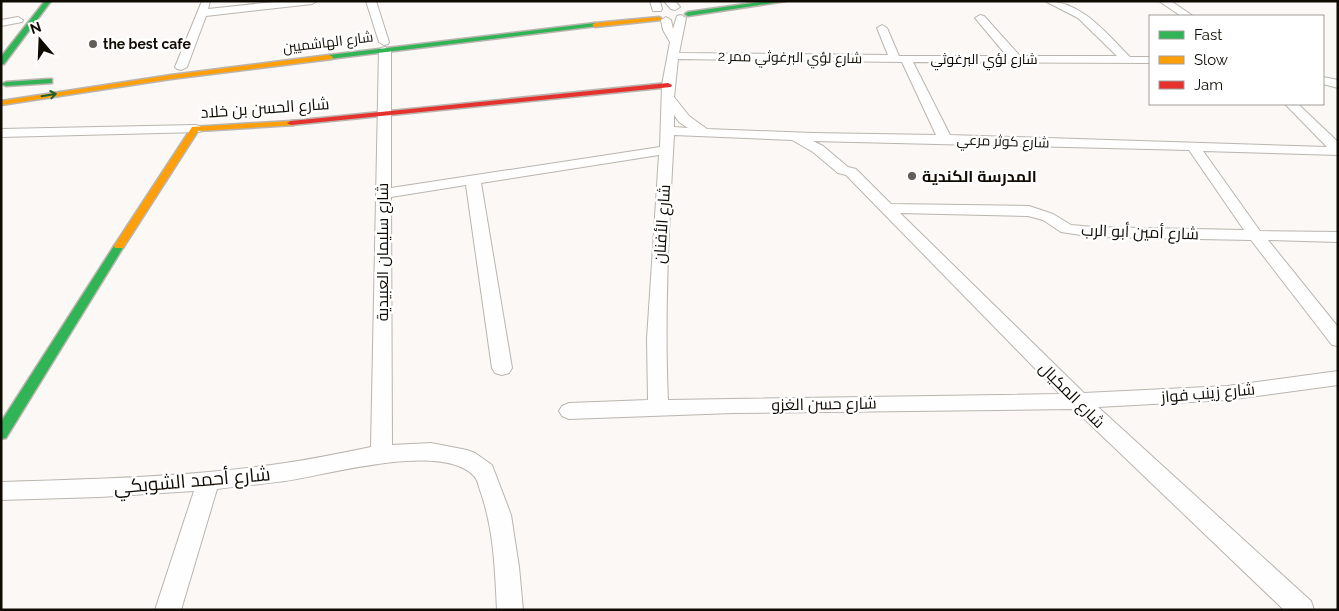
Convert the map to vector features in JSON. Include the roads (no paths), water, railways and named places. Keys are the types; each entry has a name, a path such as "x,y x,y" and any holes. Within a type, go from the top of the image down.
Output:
{"main road":[{"path":"1,62 48,1"},
{"path":"658,12 674,5 723,1"},
{"path":"658,12 685,16 783,1"},
{"path":"674,5 686,10 685,16"},
{"path":"5,34 18,20 26,7"},
{"name":"شارع الهاشميين","path":"100,76 561,28 658,12"},
{"name":"شارع الهاشميين","path":"1,103 384,46"},
{"path":"4,83 64,79"},
{"path":"1,99 9,89 4,83"},
{"name":"شارع الحسن بن خلاد","path":"1,434 195,129 311,122 384,114 668,91"}],"street":[{"path":"181,67 206,1"},
{"path":"202,13 312,1"},
{"name":"شارع سليمان العبيدية","path":"371,1 384,46 381,454"},
{"path":"1050,1 1082,16 1127,60"},
{"path":"1164,1 1186,15"},
{"path":"658,12 668,30 674,49"},
{"name":"شارع الأفنان","path":"658,408 656,339 660,240 668,131 668,91 674,49 685,16"},
{"path":"980,18 1016,60"},
{"path":"1,22 18,20"},
{"path":"882,28 901,59"},
{"name":"شارع لؤي البرغوثي ممر 2","path":"674,49 901,59"},
{"name":"شارع لؤي البرغوثي","path":"945,139 901,59 1149,60"},
{"path":"1324,80 1338,84"},
{"path":"668,91 684,119 703,132"},
{"path":"1291,105 1338,150"},
{"path":"1,133 195,129"},
{"name":"شارع كوثر مرعي","path":"668,131 1193,148 1338,150"},
{"name":"شارع المكيال","path":"794,136 818,149 843,170 851,172"},
{"name":"شارع المكيال","path":"833,137 829,143 846,162 851,172 1078,401 1302,610"},
{"path":"1193,148 1256,235 1338,340"},
{"path":"383,194 667,150"},
{"path":"473,181 502,368"},
{"name":"شارع أمين أبو الرب","path":"888,208 1029,211 1048,217 1073,231 1338,237"},
{"name":"شارع زينب فواز","path":"1078,401 1227,392 1338,378"},
{"name":"شارع حسن الغزو","path":"570,411 1078,401"},
{"name":"شارع أحمد الشوبكي","path":"1,491 100,488 208,481 312,468 381,454 431,452 467,459 484,471 500,515 507,567 510,610"},
{"path":"168,610 208,481"}],"place":[{"name":"the best cafe","path":"93,44"},
{"name":"المدرسة الكندية","path":"912,176"}]}
